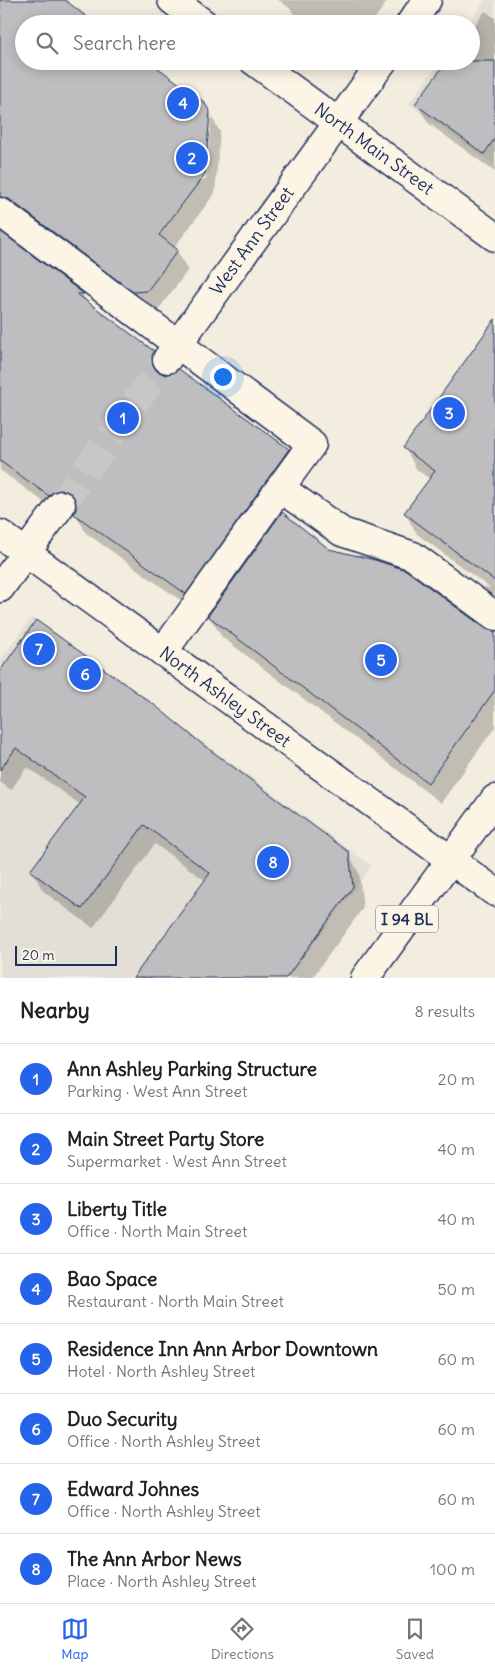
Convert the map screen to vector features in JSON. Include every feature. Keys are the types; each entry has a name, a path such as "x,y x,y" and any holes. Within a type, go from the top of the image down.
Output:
{"street":[{"path":"172,0 192,15"},
{"path":"416,15 427,0"},
{"name":"North Main Street","path":"266,70 495,236"},
{"name":"West Ann Street","path":"172,352 376,70"},
{"path":"0,212 172,352 312,444 163,652"},
{"path":"280,488 342,532 413,556 495,616"},
{"path":"0,588 61,505"},
{"name":"North Ashley Street","path":"0,534 495,892"},
{"name":"I 94 BL","path":"365,978 495,799"}],"shaded area":[{"path":"485,0 495,0 495,166 409,104 434,70 480,70 480,15 474,15"},
{"path":"32,617 372,866 288,978 0,978 0,660"}],"building":[{"path":"0,0 65,0 84,15 15,15 15,70 161,70 204,102 210,112 205,174 159,235 178,250 147,291 133,292 9,199 0,197"},
{"path":"480,61 495,61 495,138 484,154 415,104 440,70 480,70"},
{"path":"0,231 84,294 77,294 154,351 151,358 157,371 166,375 179,369 289,449 186,594 74,514 77,506 70,492 62,489 55,491 49,496 0,461"},
{"path":"495,319 495,581 404,513 435,471 403,448"},
{"path":"282,512 329,549 406,570 486,629 495,631 495,690 428,783 208,616"},
{"path":"36,620 157,707 202,744 349,852 353,887 286,978 133,978 210,873 144,825 82,909 30,871 85,797 16,748 0,770 0,671"}],"tunnel":[{"path":"61,505 166,360"}],"place":[{"name":"Bao Space","path":"183,103"},
{"name":"Main Street Party Store","path":"192,158"},
{"name":"Liberty Title","path":"449,413"},
{"name":"Ann Ashley Parking Structure","path":"123,418"},
{"name":"Edward Johnes","path":"39,649"},
{"name":"Residence Inn Ann Arbor Downtown","path":"381,660"},
{"name":"Duo Security","path":"85,674"},
{"name":"The Ann Arbor News","path":"273,862"}]}
